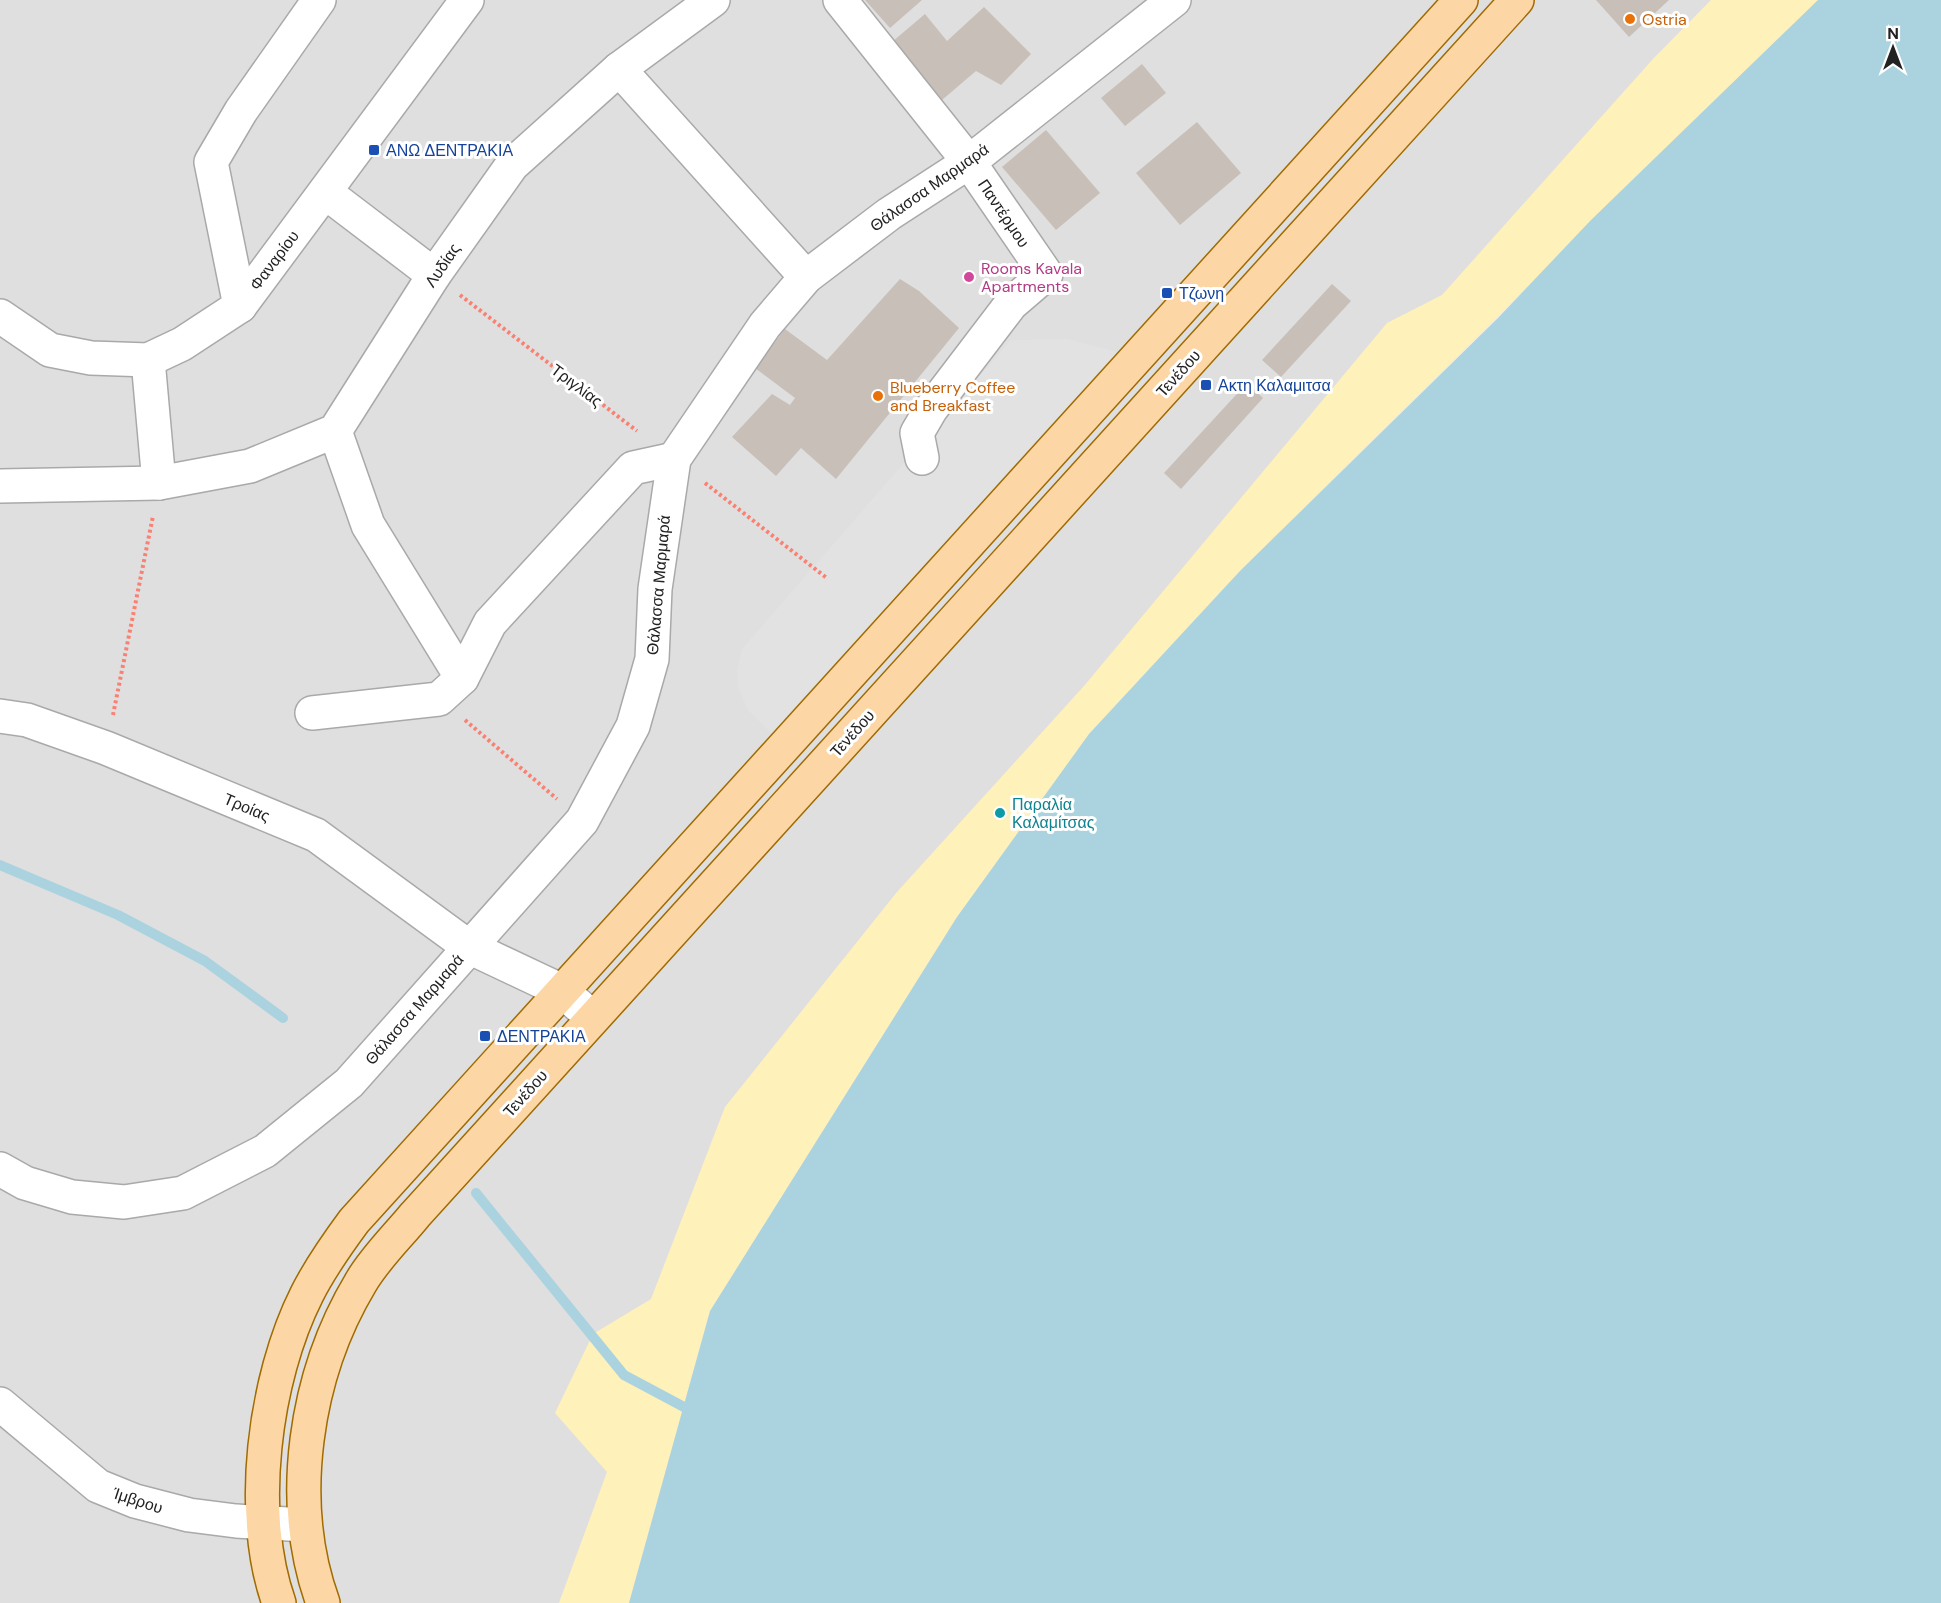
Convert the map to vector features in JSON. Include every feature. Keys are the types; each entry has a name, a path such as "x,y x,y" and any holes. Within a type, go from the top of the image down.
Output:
{"main road":[{"path":"279,1603 264,1553 262,1523 263,1468 270,1416 289,1339 306,1295 329,1256 354,1221 1461,0"},
{"name":"Τενέδου","path":"323,1603 311,1564 305,1525 305,1469 318,1388 344,1313 362,1280 415,1215 1517,0"}],"street":[{"path":"240,306 211,162 241,111 319,0"},
{"name":"Φαναρίου","path":"0,316 50,350 91,358 148,360 182,345 240,306 467,0"},
{"name":"Λυδίας","path":"335,431 434,275 512,165 619,69 713,0"},
{"name":"Παντέρμου","path":"840,0 969,162 1046,274 1011,304 931,409 917,433 922,458"},
{"name":"Θάλασσα Μαρμαρά","path":"0,1169 25,1183 72,1197 124,1202 183,1193 265,1151 349,1083 582,821 633,726 652,659 655,589 674,459 765,325 806,277 889,214 969,162 1171,1"},
{"path":"619,69 806,277"},
{"path":"325,192 434,275"},
{"path":"148,360 159,483"},
{"path":"0,486 159,483 250,466 335,431 368,525 450,689"},
{"path":"312,713 450,689 490,623 633,468 674,459"},
{"name":"Τροίας","path":"0,716 27,720 106,748 316,835 469,947 562,991 594,1017"},
{"name":"Ίμβρου","path":"0,1404 99,1486 135,1502 189,1515 305,1525"}],"path":[{"name":"Τριγλίας","path":"434,275 828,579"},
{"path":"106,748 159,483"},
{"path":"450,689 582,821"}],"shaded area":[{"path":"0,0 1818,0 1240,571 1089,734 957,917 710,1311 629,1603 0,1603"},
{"path":"1067,339 1121,353 779,741 748,710 739,690 737,671 742,649 1011,340"}],"sand":[{"name":"Παραλία Καλαμίτσας","path":"1711,0 1818,0 1240,571 1089,734 957,917 710,1311 629,1603 559,1603 607,1472 555,1413 593,1334 651,1299 725,1107 897,892 1084,686 1387,323 1442,295 1653,59"}],"water":[{"path":"1818,0 1941,0 1941,1603 629,1603 710,1311 957,917 1089,734 1240,571 1498,318 1591,220"}],"building":[{"path":"865,0 922,0 890,28"},
{"name":"Ostria","path":"1596,0 1669,0 1629,37"},
{"path":"984,7 1031,54 1001,85 976,71 942,100 892,42 925,14 947,41"},
{"path":"1142,64 1166,93 1125,126 1101,98"},
{"path":"1197,122 1241,173 1180,225 1136,173"},
{"path":"1046,130 1100,193 1056,230 1002,167"},
{"path":"900,279 919,291 959,328 836,479 801,448 776,476 732,437 772,394 790,405 795,398 755,368 785,329 827,360"},
{"path":"1332,284 1351,301 1281,377 1262,360"},
{"path":"1247,383 1263,398 1181,489 1164,473"}],"waterway":[{"path":"0,865 118,915 205,961 283,1018"},
{"path":"476,1193 624,1375 684,1407"}],"place":[{"name":"Ostria","path":"1630,19"},
{"name":"ΑΝΩ ΔΕΝΤΡΑΚΙΑ","path":"374,150"},
{"name":"Rooms Kavala Apartments","path":"969,277"},
{"name":"Τζωνη","path":"1167,293"},
{"name":"Ακτη Καλαμιτσα","path":"1206,385"},
{"name":"Blueberry Coffee and Breakfast","path":"878,396"},
{"name":"Παραλία Καλαμίτσας","path":"1000,813"},
{"name":"ΔΕΝΤΡΑΚΙΑ","path":"485,1036"}]}
